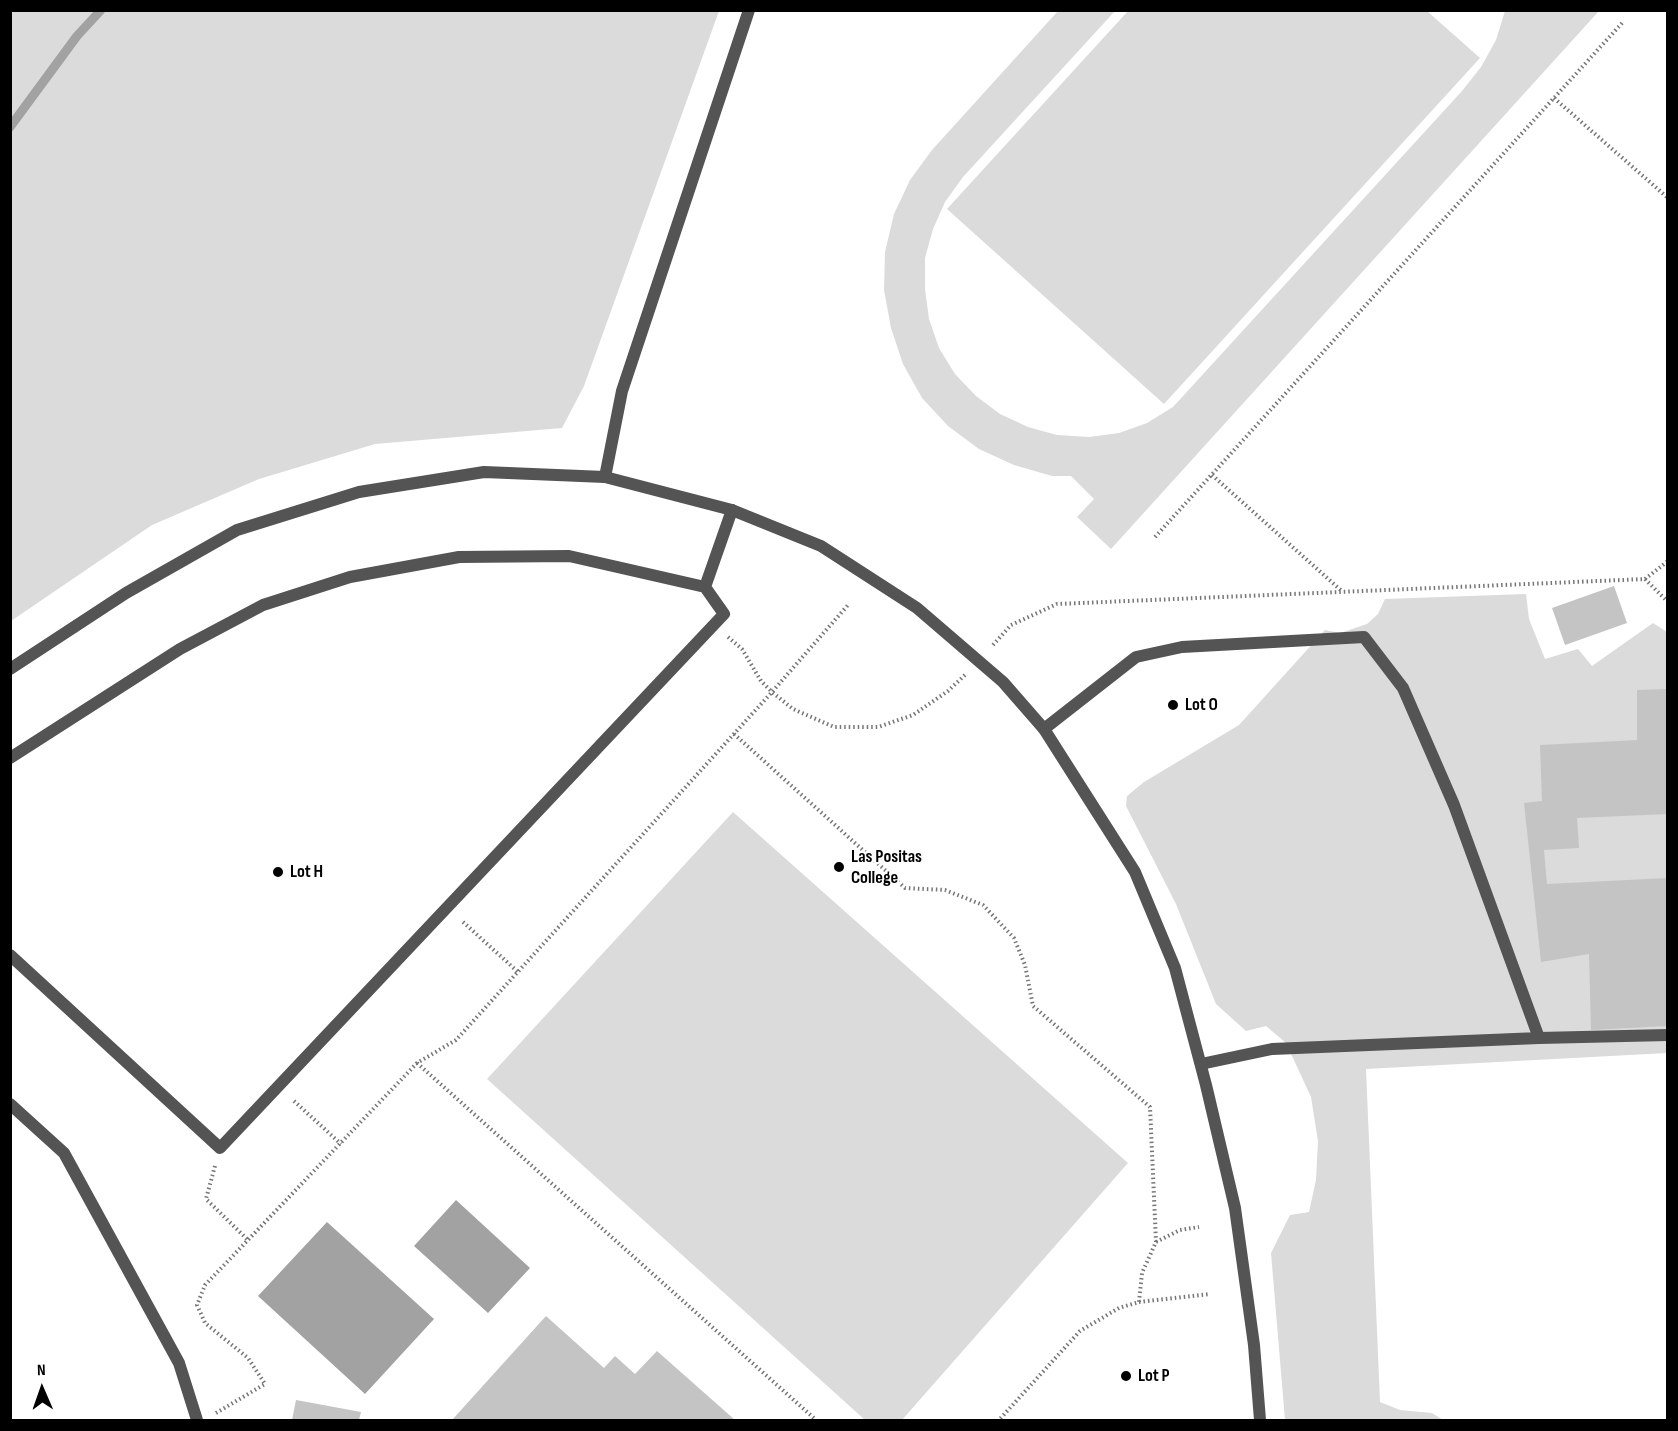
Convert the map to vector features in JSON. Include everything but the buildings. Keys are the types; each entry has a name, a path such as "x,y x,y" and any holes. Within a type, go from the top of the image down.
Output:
{"street":[{"path":"606,477 622,391 749,10"},
{"path":"10,669 126,593 237,530 359,492 484,472 606,477 732,510 821,546 917,608 1003,682 1044,729 1135,872 1175,968 1201,1064 1235,1208 1254,1345 1260,1420"},
{"path":"705,587 732,510"},
{"path":"10,758 180,650 242,616 263,605 351,577 459,557 569,556 705,587 724,614 220,1148 10,955"},
{"path":"1044,729 1136,657 1182,646 1364,637 1403,688 1454,805 1539,1038"},
{"path":"1201,1064 1272,1049 1668,1035"},
{"path":"10,1104 64,1153 179,1363 197,1420"}],"path":[{"path":"1155,537 1623,22"},
{"path":"1554,98 1668,198"},
{"path":"1212,475 1343,593"},
{"path":"1646,579 1668,602"},
{"path":"714,625 742,649 761,681 772,692 848,605"},
{"path":"214,1414 265,1384 248,1358 205,1323 197,1305 205,1285 417,1063 456,1040 734,734 904,888 945,890 983,905 1014,938 1025,965 1033,1006 1150,1107 1156,1242 1142,1273 1139,1302"},
{"path":"447,907 518,972"},
{"path":"417,1063 816,1420"},
{"path":"278,1086 340,1144"},
{"path":"220,1148 206,1199 248,1240"},
{"path":"1156,1242 1180,1230 1199,1227"},
{"path":"999,1420 1080,1331 1119,1308 1139,1302 1210,1294"}],"shaded area":[{"path":"11,10 719,11 584,386 562,428 375,444 259,479 152,525 11,621"},
{"path":"1058,11 1115,11 963,177 945,202 933,229 925,258 925,289 929,319 939,348 955,374 976,396 1000,414 1028,427 1057,435 1089,437 1119,433 1147,423 1173,407 1462,91 1481,67 1496,40 1505,11 1599,11 1111,549 1077,517 1094,499 1071,476 1052,476 1014,465 979,449 948,426 922,398 903,364 891,328 884,290 885,252 894,214 910,180 932,150"},
{"path":"1128,11 1427,11 1480,58 1164,404 947,209"},
{"path":"1526,594 1529,619 1545,659 1578,649 1592,666 1653,623 1667,632 1667,1053 1366,1069 1380,1402 1400,1410 1432,1413 1443,1420 1285,1420 1271,1253 1290,1215 1309,1212 1316,1180 1318,1141 1311,1097 1286,1043 1266,1026 1246,1031 1216,1004 1176,904 1126,806 1127,796 1144,782 1239,725 1325,630 1340,633 1367,624 1378,614 1385,599"},
{"path":"733,812 1128,1163 902,1420 865,1420 487,1079"},
{"path":"456,1200 530,1268 488,1313 414,1246"},
{"path":"327,1222 434,1319 365,1394 258,1296"}],"waterway":[{"path":"10,127 77,36 101,10"}],"place":[{"name":"Lot O","path":"1173,705"},
{"name":"Las Positas College","path":"839,867"},
{"name":"Lot H","path":"278,872"},
{"name":"Lot P","path":"1126,1376"}]}
